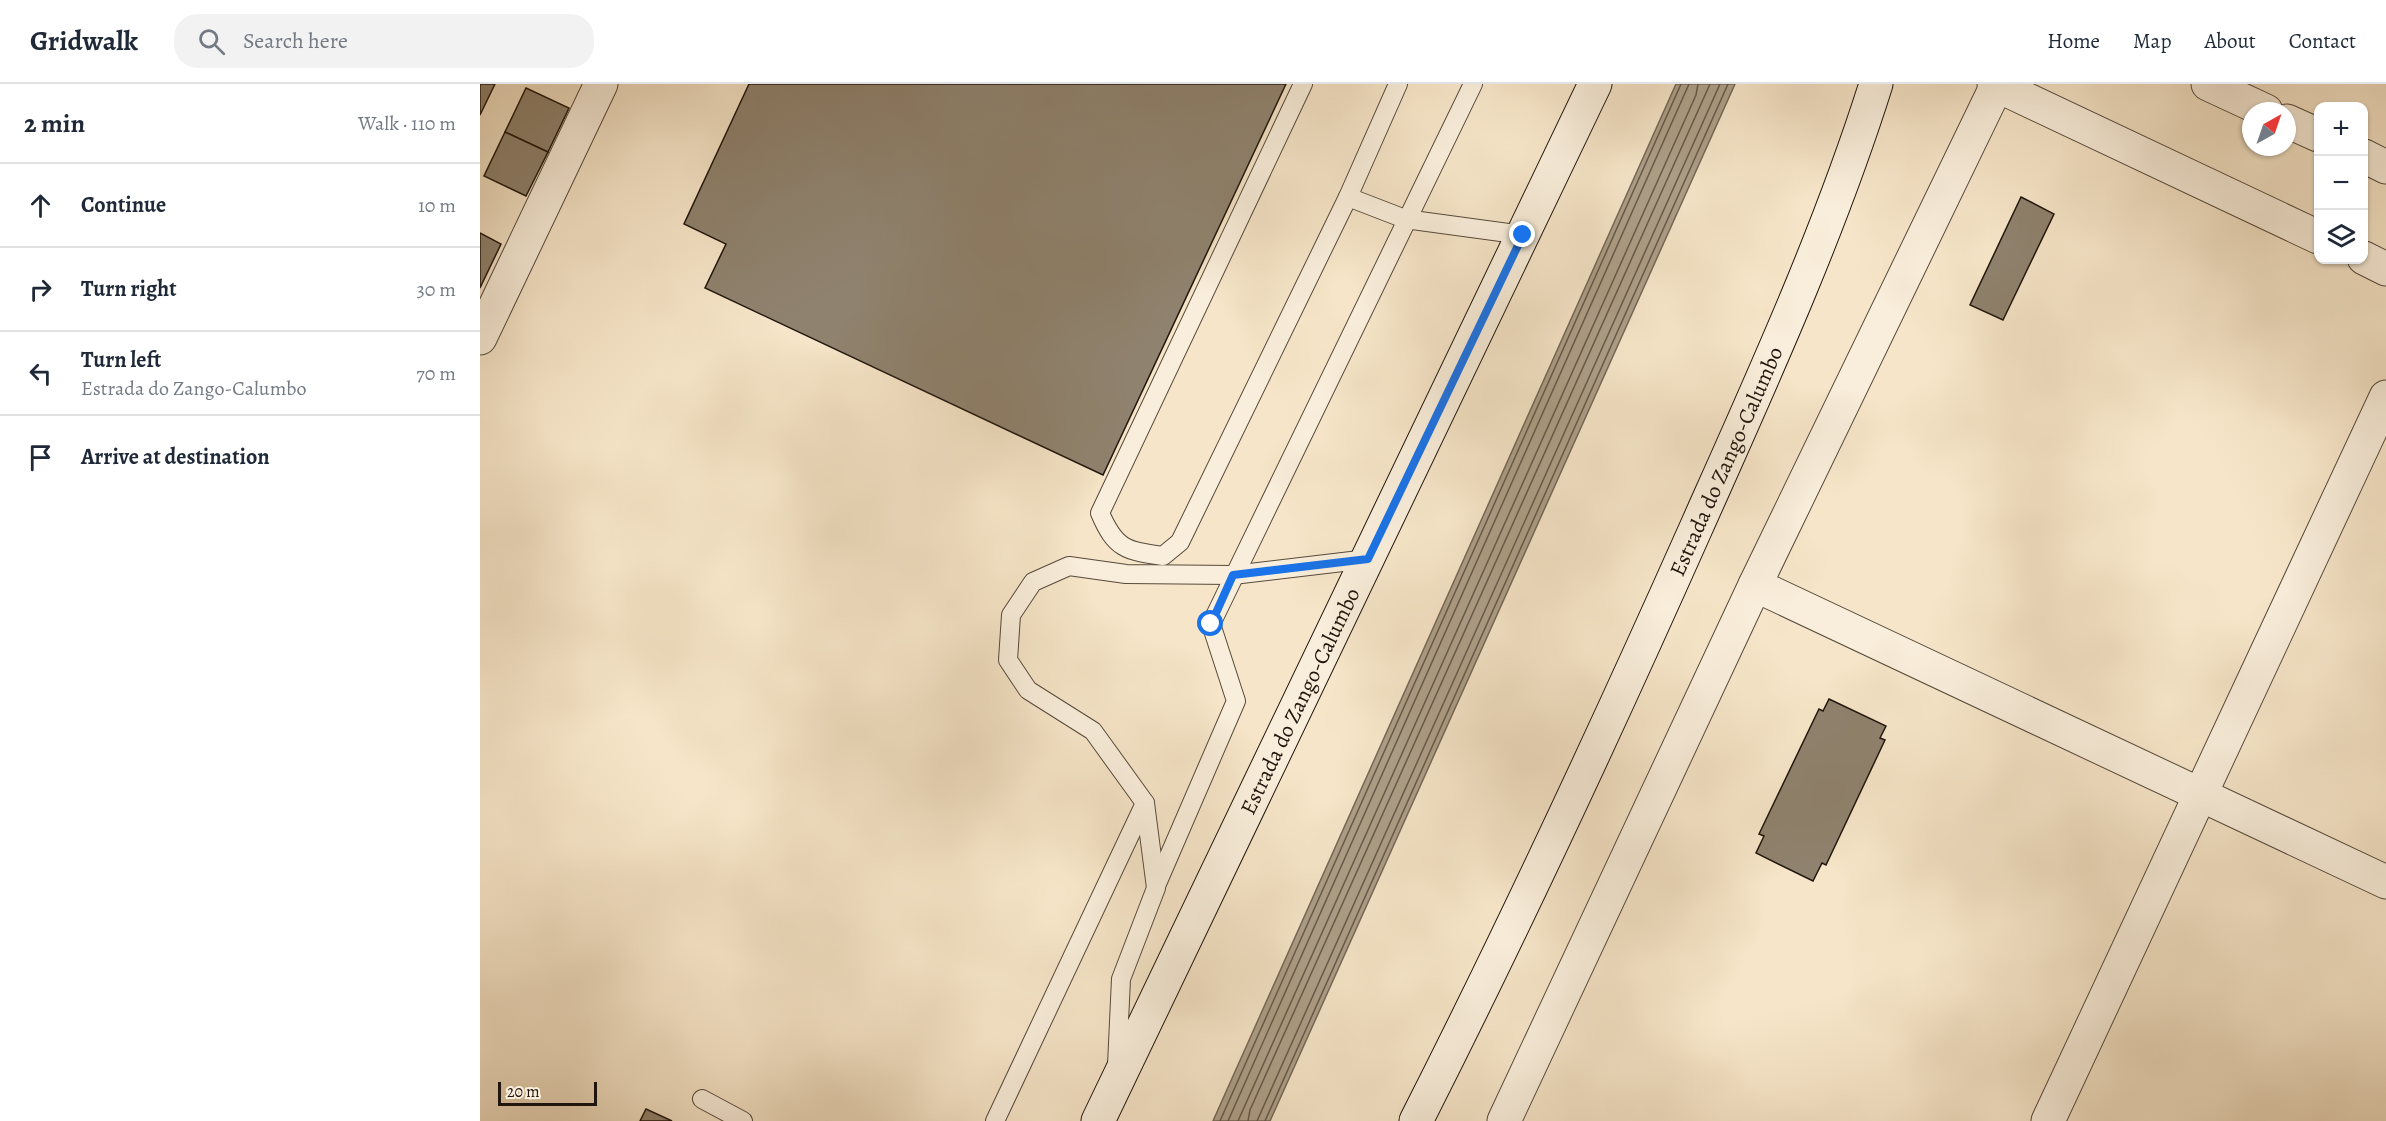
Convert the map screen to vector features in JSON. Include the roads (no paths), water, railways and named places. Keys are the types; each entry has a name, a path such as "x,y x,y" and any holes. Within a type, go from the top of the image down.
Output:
{"street":[{"path":"480,338 601,84"},
{"name":"Estrada do Zango-Calumbo","path":"1098,1121 1595,84"},
{"name":"Estrada do Zango-Calumbo","path":"1416,1121 1496,964 1765,373 1851,165 1876,84"},
{"path":"2208,84 2247,102"},
{"path":"1514,1118 1755,585 1995,85 2314,235"},
{"path":"2296,125 2314,133"},
{"path":"2368,158 2386,167"},
{"path":"2368,260 2386,269"},
{"path":"2048,1121 2386,397"},
{"path":"1755,585 2386,882"}],"lane":[{"path":"1303,84 1100,513 1111,538 1138,552 1163,556 1180,542 1348,197 1398,84"},
{"path":"1116,1084 1121,980 1155,888 1236,701 1211,624 1473,84"},
{"path":"1348,197 1406,219 1523,235"},
{"path":"1155,888 1145,804 1093,731 1028,690 1008,660 1011,615 1033,582 1069,566 1126,574 1233,575 1368,559"},
{"path":"995,1121 1145,804"},
{"path":"702,1099 743,1121"}],"water":[{"path":"1676,84 1735,84 1270,1121 1213,1121"}]}
